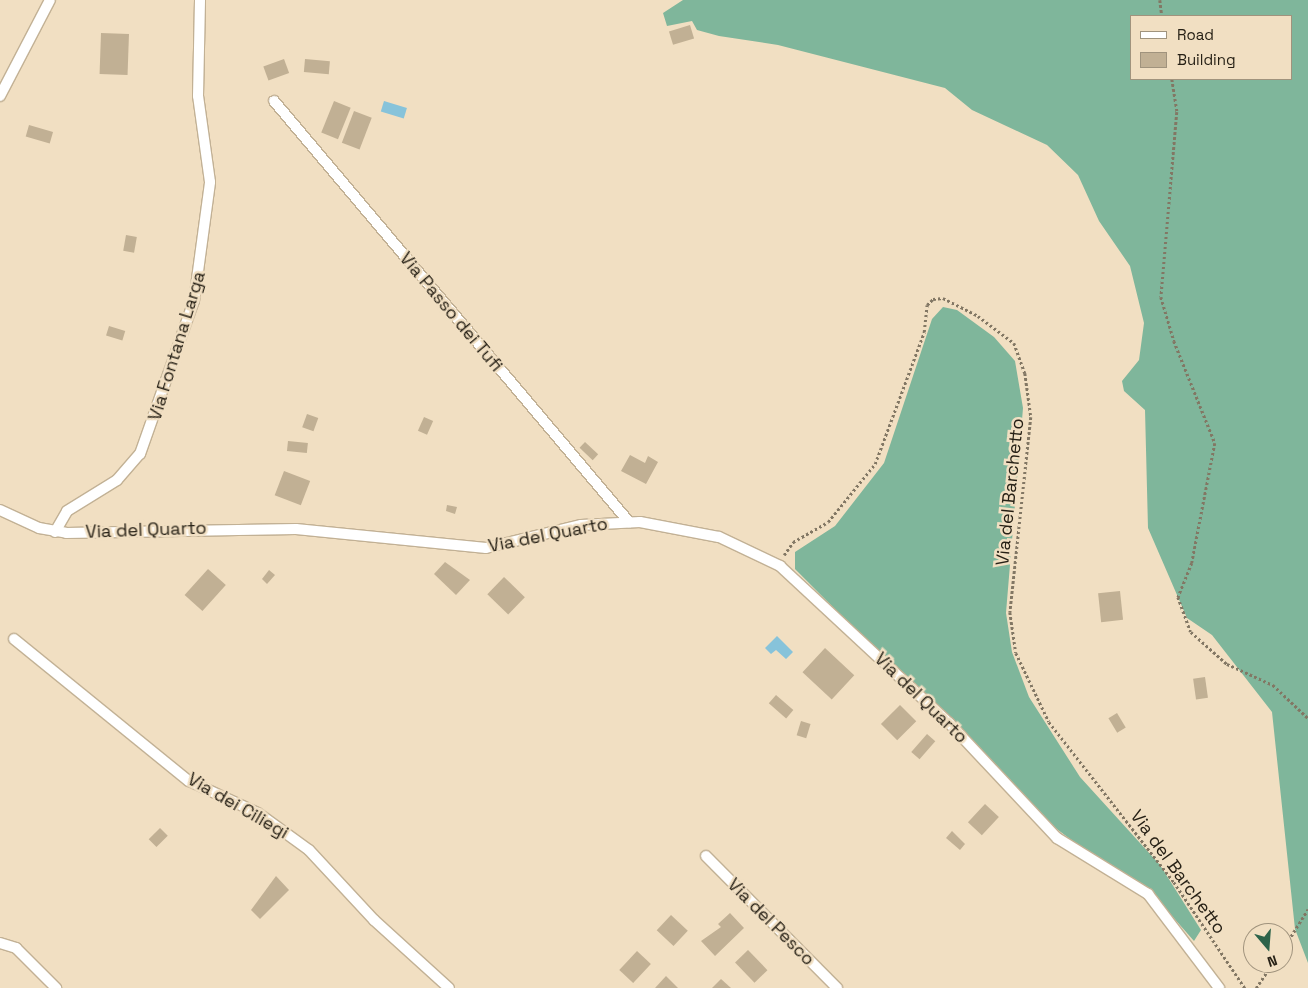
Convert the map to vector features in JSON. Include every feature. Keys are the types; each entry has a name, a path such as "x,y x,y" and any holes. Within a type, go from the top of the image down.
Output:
{"street":[{"path":"0,96 50,0"},
{"name":"Via Fontana Larga","path":"55,532 64,514 117,480 145,446 196,291 210,182 198,96 200,0"},
{"name":"Via Passo dei Tufi","path":"274,102 629,522"},
{"name":"Via del Quarto","path":"0,510 55,532 302,529 486,548 581,525 629,522 696,530 780,566 949,723 1057,838 1154,900 1219,988"},
{"name":"Via dei Ciliegi","path":"14,639 190,781 252,810 309,850 374,920 448,988"},
{"name":"Via del Pesco","path":"706,856 837,988"},
{"path":"0,943 16,948 56,988"}],"path":[{"path":"1160,0 1162,15"},
{"path":"1172,80 1177,112 1161,297 1174,342 1215,443 1192,563 1178,598 1191,632 1227,664 1273,685 1308,718"},
{"name":"Via del Barchetto","path":"780,566 789,545 828,522 875,464 924,332 927,305 933,299 943,298 978,316 1014,343 1025,373 1031,417 1010,612 1016,653 1050,722 1174,882 1245,988"},
{"path":"1293,933 1308,909"},
{"path":"1256,988 1266,973"}],"green space":[{"path":"683,0 1308,0 1308,963 1295,929 1272,712 1212,635 1187,618 1148,528 1145,410 1124,391 1122,381 1139,360 1144,323 1130,266 1099,221 1078,175 1047,145 972,110 945,88 778,45 719,36 697,30 692,21 667,26 663,13"},
{"path":"943,307 957,310 994,337 1015,361 1023,408 1006,613 1012,652 1029,697 1080,777 1160,865 1201,930 1194,941 1150,891 1101,862 1046,821 795,569 795,552 835,526 884,463 932,319"}],"water":[{"path":"384,101 407,108 404,119 381,112"},
{"path":"777,636 793,652 786,659 776,650 771,654 765,648"}],"building":[{"path":"690,25 694,38 673,45 669,31"},
{"path":"101,33 129,34 128,75 100,74"},
{"path":"284,59 289,73 268,81 263,67"},
{"path":"305,59 330,61 329,74 304,72"},
{"path":"334,101 351,108 338,139 321,133"},
{"path":"354,111 372,118 360,150 342,143"},
{"path":"29,125 53,132 50,143 26,137"},
{"path":"126,235 137,237 134,253 123,251"},
{"path":"109,326 125,331 122,341 106,336"},
{"path":"307,414 318,418 313,431 302,427"},
{"path":"424,417 433,421 427,435 418,431"},
{"path":"288,441 308,443 307,453 287,451"},
{"path":"585,442 598,454 593,460 580,448"},
{"path":"630,455 645,463 648,456 658,462 646,484 621,471"},
{"path":"284,471 310,481 301,505 275,495"},
{"path":"447,505 457,507 455,514 446,511"},
{"path":"445,562 470,580 456,595 434,574"},
{"path":"208,569 226,585 202,611 185,595"},
{"path":"269,570 275,575 267,584 262,579"},
{"path":"504,577 525,597 508,614 487,594"},
{"path":"1120,591 1123,620 1101,622 1098,593"},
{"path":"825,648 854,675 832,699 802,672"},
{"path":"1205,677 1208,698 1196,699 1193,679"},
{"path":"776,695 793,710 786,718 769,703"},
{"path":"900,705 916,721 897,740 881,724"},
{"path":"1117,713 1126,728 1117,733 1108,718"},
{"path":"801,721 811,724 806,738 797,735"},
{"path":"927,734 935,741 920,759 911,752"},
{"path":"985,804 999,817 982,835 968,822"},
{"path":"160,828 168,836 156,847 149,839"},
{"path":"952,831 965,844 960,850 946,838"},
{"path":"276,876 289,890 260,919 251,910"},
{"path":"730,913 744,928 715,956 701,941 721,927 718,924"},
{"path":"671,915 688,931 673,946 657,930"},
{"path":"748,950 767,970 755,983 735,963"},
{"path":"637,951 651,964 633,983 619,970"},
{"path":"666,976 678,988 655,988"},
{"path":"721,979 731,988 712,988"}]}
